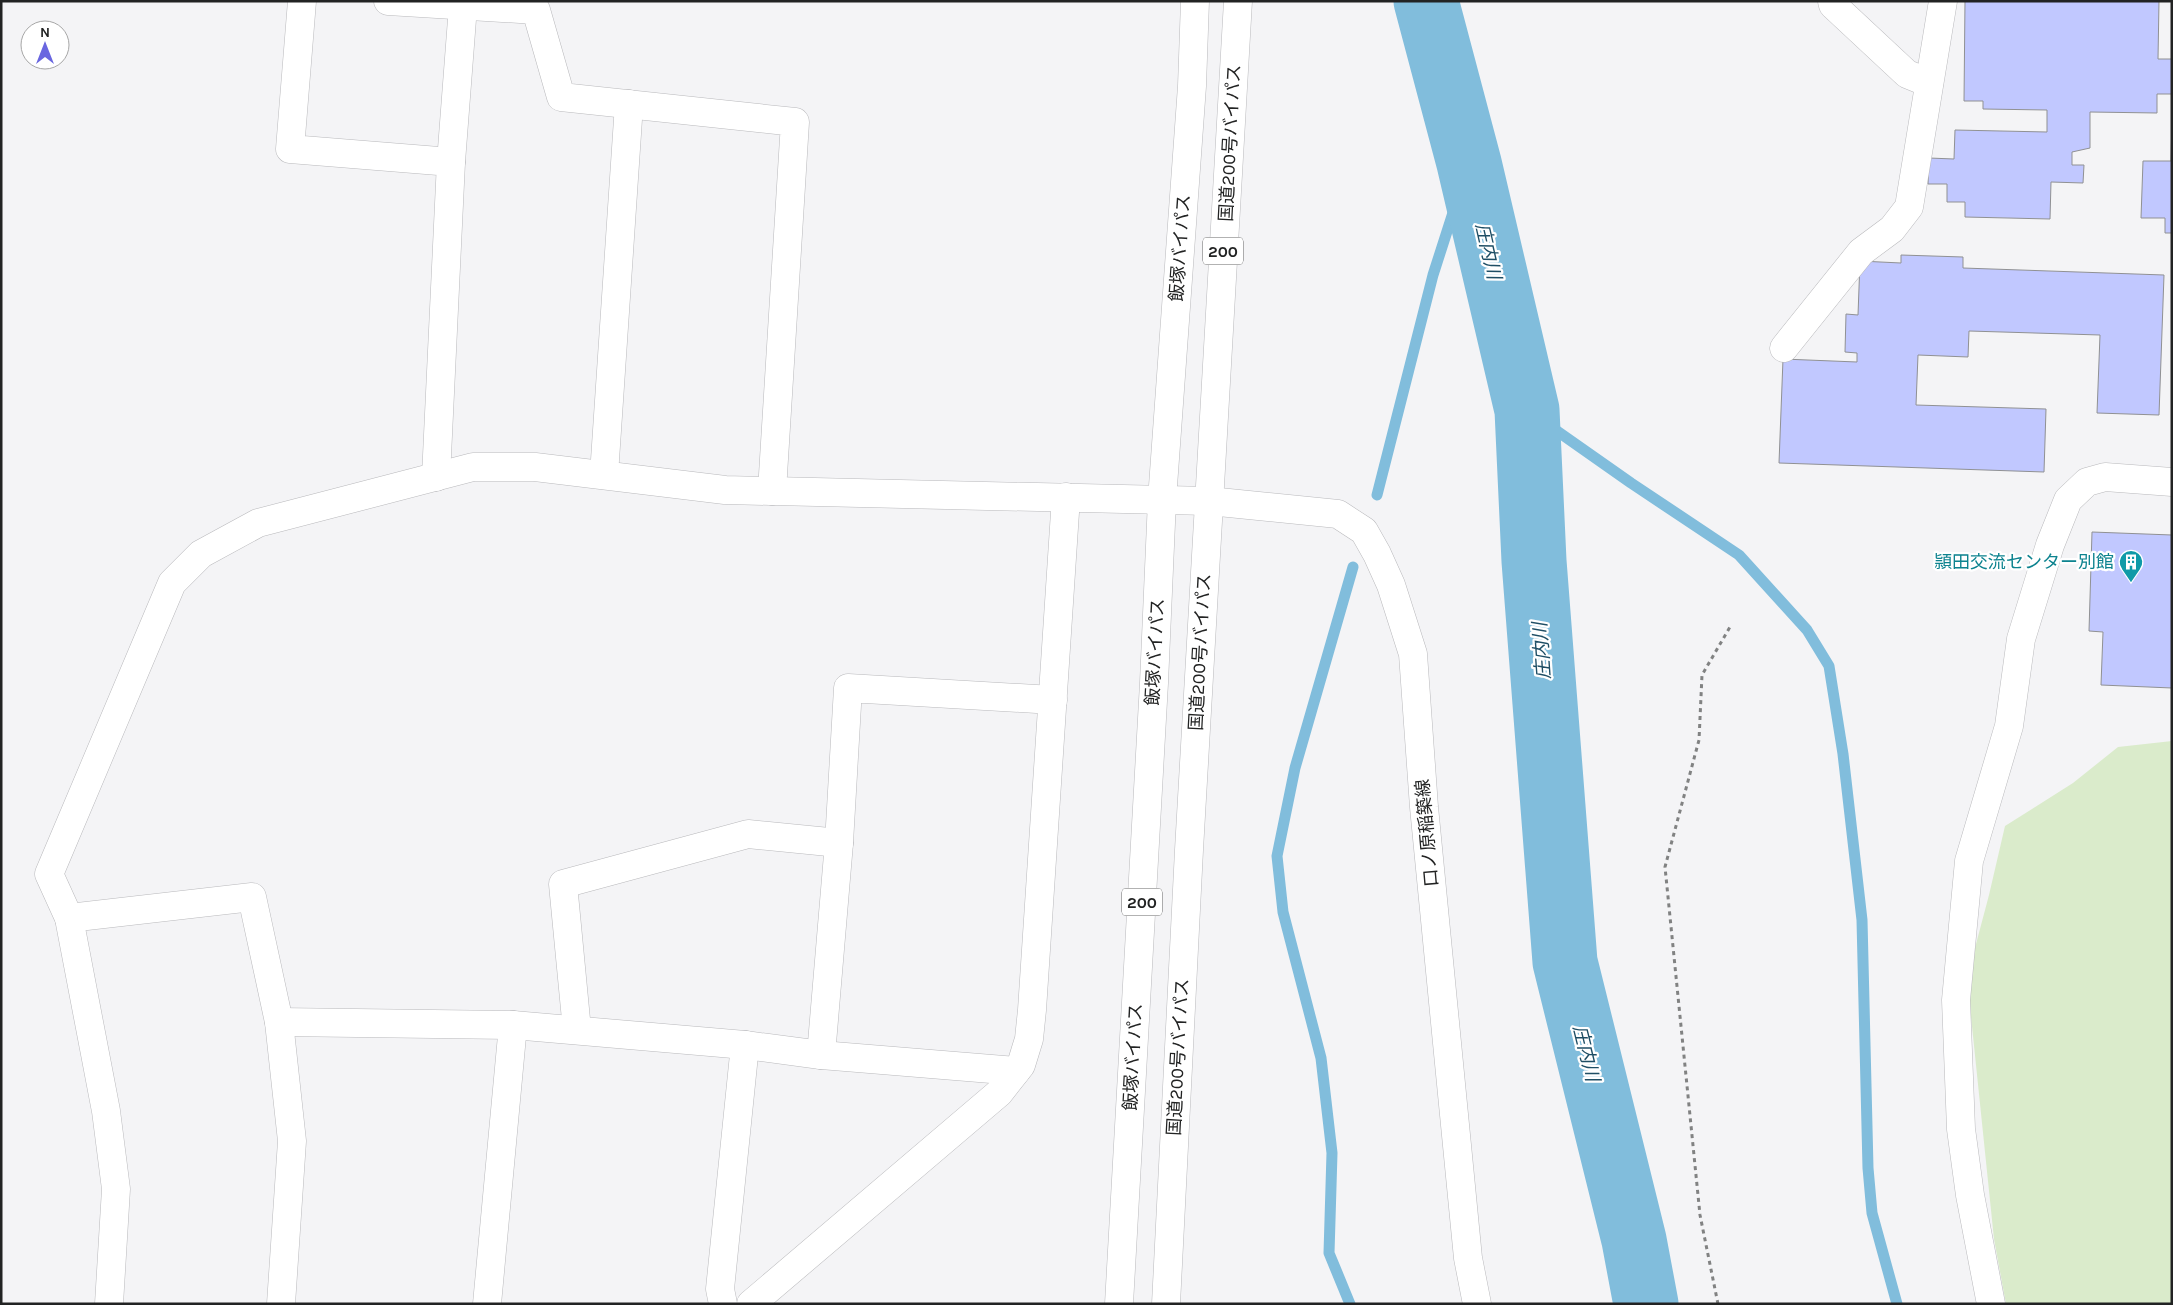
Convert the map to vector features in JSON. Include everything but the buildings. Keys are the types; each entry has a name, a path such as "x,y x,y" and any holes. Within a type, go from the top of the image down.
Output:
{"main road":[{"path":"302,1 290,149 451,162"},
{"path":"388,1 536,10 561,97 794,122 772,490"},
{"name":"飯塚バイパス","path":"1120,1304 1162,500 1192,86 1195,1"},
{"name":"国道200号バイパス","path":"1166,1304 1189,850 1238,1"},
{"path":"1832,1 1833,5 1907,74 1929,83"},
{"path":"1784,348 1861,252 1892,229 1908,208 1943,1"},
{"path":"436,477 451,162 463,6"},
{"path":"604,475 629,104"},
{"name":"口ノ原稲築線","path":"69,918 49,874 172,584 201,554 258,523 473,467 535,466 725,490 1066,496 1209,501 1338,514 1364,531 1377,554 1391,585 1413,654 1425,816 1467,1248 1477,1304"},
{"path":"1991,1304 1970,1195 1961,1129 1956,1000 1969,861 2009,726 2021,639 2050,545 2068,500 2086,482 2105,477 2172,482"},
{"path":"751,1304 999,1093 1021,1065 1029,1039 1066,496"},
{"path":"821,1055 839,842 848,688 1053,700"},
{"path":"578,1030 563,884 748,834 839,842"},
{"path":"109,1304 116,1188 106,1111 69,918 252,896 279,1022 292,1141 281,1304"},
{"path":"279,1022 513,1025 745,1045 821,1055 1016,1071"},
{"path":"487,1304 513,1025"},
{"path":"723,1304 720,1289 745,1045"}],"path":[{"path":"1718,1304 1700,1215 1665,867 1699,740 1702,675 1730,627"}],"green space":[{"path":"2172,741 2172,1304 2006,1304 1994,1239 1967,978 2005,826 2073,783 2118,747"}],"waterway":[{"name":"庄内川","path":"1426,1 1469,163 1527,410 1534,561 1565,962 1634,1240 1646,1304"},
{"path":"1377,495 1433,275 1469,163"},
{"path":"1527,410 1631,483 1739,555 1807,630 1829,666 1843,754 1862,920 1868,1168 1872,1213 1897,1304"},
{"path":"1350,1304 1329,1253 1332,1153 1321,1058 1283,912 1277,856 1295,768 1353,567"}],"place":[{"name":"頴田交流センター別館","path":"2131,583"}]}
